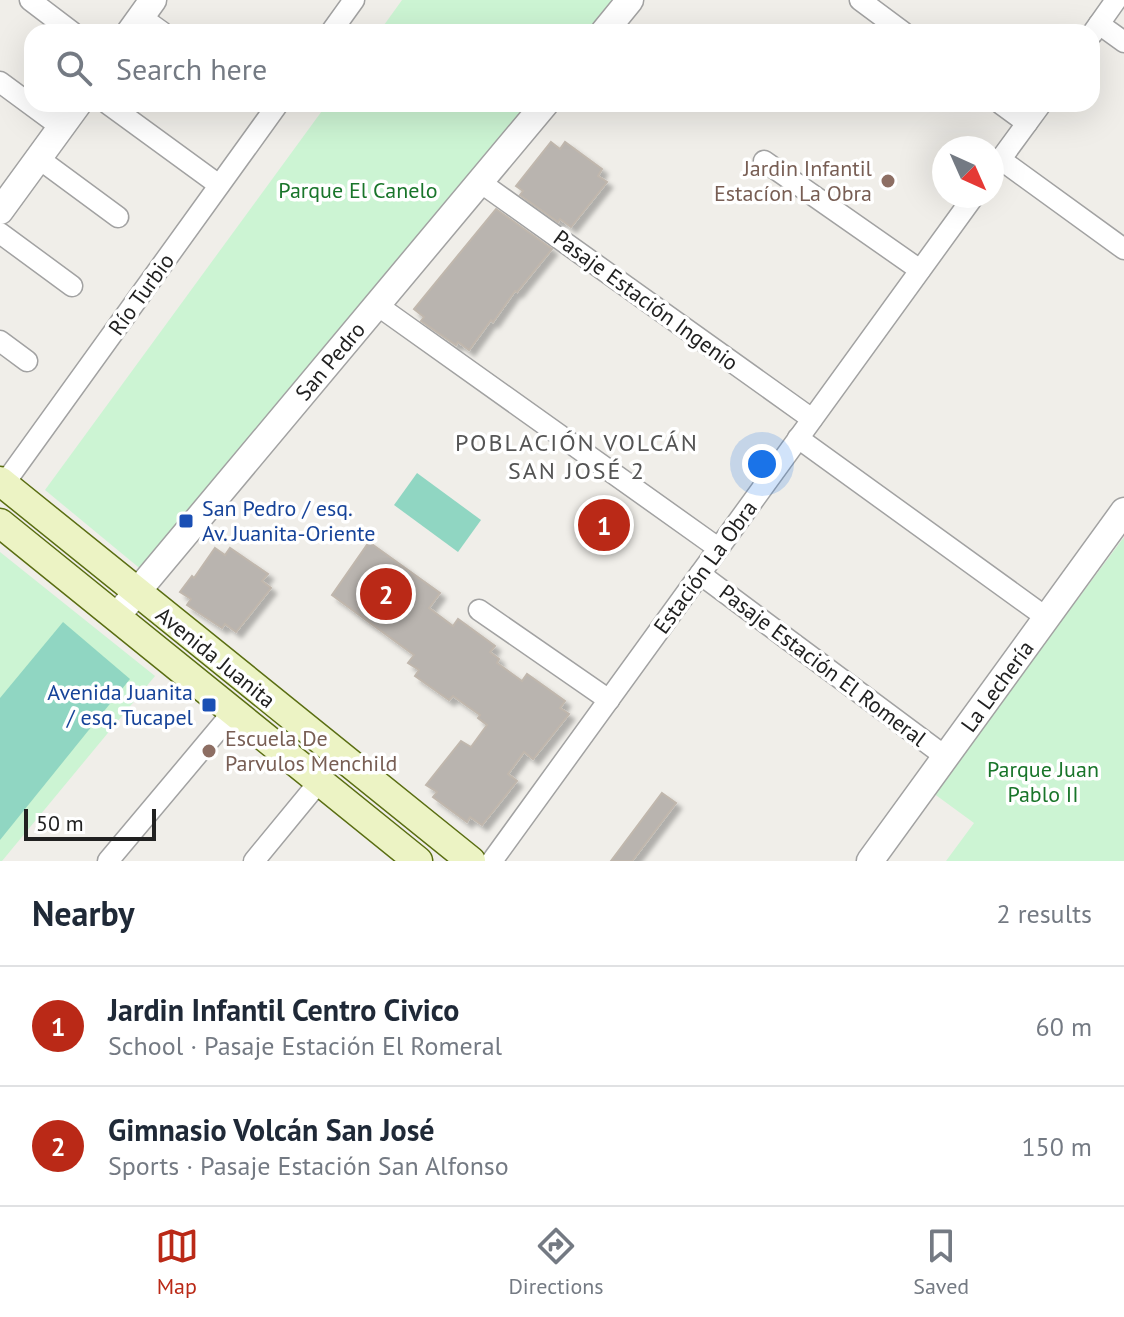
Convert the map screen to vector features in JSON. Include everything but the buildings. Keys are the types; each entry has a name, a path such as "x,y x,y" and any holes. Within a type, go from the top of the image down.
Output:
{"main road":[{"name":"Avenida Juanita","path":"2,482 471,861"},
{"name":"Avenida Juanita","path":"0,523 410,859"}],"street":[{"path":"30,0 62,24"},
{"path":"337,24 354,0"},
{"path":"610,24 630,0"},
{"path":"860,0 892,24"},
{"path":"1099,24 1116,0"},
{"path":"1100,31 1124,42"},
{"path":"0,82 24,100"},
{"path":"41,112 61,127"},
{"path":"0,211 72,112"},
{"path":"119,112 219,185"},
{"name":"Río Turbio","path":"2,482 272,112"},
{"name":"San Pedro","path":"116,617 538,112"},
{"path":"1012,112 1027,123"},
{"path":"1004,154 1035,112"},
{"path":"38,158 118,217"},
{"path":"764,161 920,270"},
{"path":"1004,170 1124,249"},
{"name":"Pasaje Estación Ingenio","path":"480,182 812,419"},
{"name":"Estación La Obra","path":"492,861 965,208"},
{"path":"0,233 72,286"},
{"name":"Pasaje Estación El Romeral","path":"377,305 718,548"},
{"path":"0,341 27,361"},
{"path":"798,438 1047,618"},
{"name":"La Lechería","path":"870,861 1124,511"},
{"name":"Pasaje Estación El Romeral","path":"700,574 946,757"},
{"path":"479,610 609,700"},
{"path":"108,861 233,712"},
{"path":"254,861 319,782"},
{"path":"410,859 431,829"}],"green space":[{"path":"402,0 612,0 592,24 385,24"},
{"name":"Parque El Canelo","path":"321,112 520,112 143,571 45,490"},
{"path":"417,473 481,520 458,552 394,505"},
{"name":"Parque Juan Pablo II","path":"1124,537 1124,861 946,861 974,823 933,793"},
{"path":"0,552 155,676 2,861 0,861"},
{"path":"63,622 130,679 0,840 0,698"}],"place":[{"name":"Jardin Infantil Estacíon La Obra","path":"888,181"},
{"name":"San Pedro / esq. Av. Juanita-Oriente","path":"186,521"},
{"name":"Jardin Infantil Centro Civico","path":"604,525"},
{"name":"Gimnasio Volcán San José","path":"386,594"},
{"name":"Avenida Juanita / esq. Tucapel","path":"209,705"},
{"name":"Escuela De Parvulos Menchild","path":"209,751"}],"district":[{"name":"POBLACIÓN VOLCÁN SAN JOSÉ 2","path":"577,457"}]}
